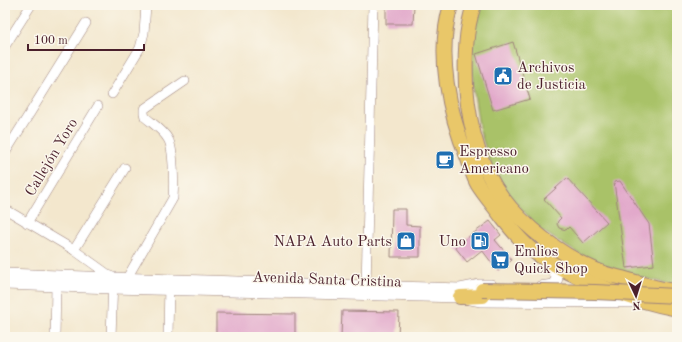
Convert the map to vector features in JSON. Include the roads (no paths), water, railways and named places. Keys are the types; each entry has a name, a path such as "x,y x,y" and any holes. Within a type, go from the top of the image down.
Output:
{"main road":[{"path":"451,5 446,32 446,82 460,141 477,184 512,230 536,253 574,274 622,294 649,303 677,309"},
{"path":"452,110 459,26 464,5"},
{"path":"467,100 465,63 466,38 474,5"},
{"path":"456,60 467,100 475,138 486,170 501,196 517,214 543,238 578,262 597,271 662,289 677,290"},
{"path":"460,293 595,292 677,296"},
{"path":"482,293 642,300 677,303"}],"street":[{"path":"5,46 31,5"},
{"path":"112,94 140,48 144,33 146,5"},
{"path":"366,286 373,5"},
{"path":"5,153 86,23"},
{"path":"127,284 173,198 174,188 171,147 169,140 145,117 144,109 185,81"},
{"name":"Callejón Yoro","path":"27,223 98,106"},
{"path":"74,250 125,168"},
{"path":"5,209 83,256 113,283 112,337"},
{"name":"Avenida Santa Cristina","path":"5,274 79,277 127,284 460,293 480,285 544,287 553,285 557,281 556,274 536,253"},
{"path":"74,287 86,268 83,256"},
{"name":"Avenida Santa Cristina","path":"5,284 74,287 113,283"},
{"path":"168,337 169,285"},
{"name":"Avenida Santa Cristina","path":"169,285 366,286 460,293 481,301 649,303"},
{"path":"56,286 56,337"}],"place":[{"name":"Archivos de Justicia","path":"503,76"},
{"name":"Espresso Americano","path":"445,160"},
{"name":"NAPA Auto Parts","path":"406,241"},
{"name":"Uno","path":"480,241"},
{"name":"Emlios Quick Shop","path":"500,260"}]}
